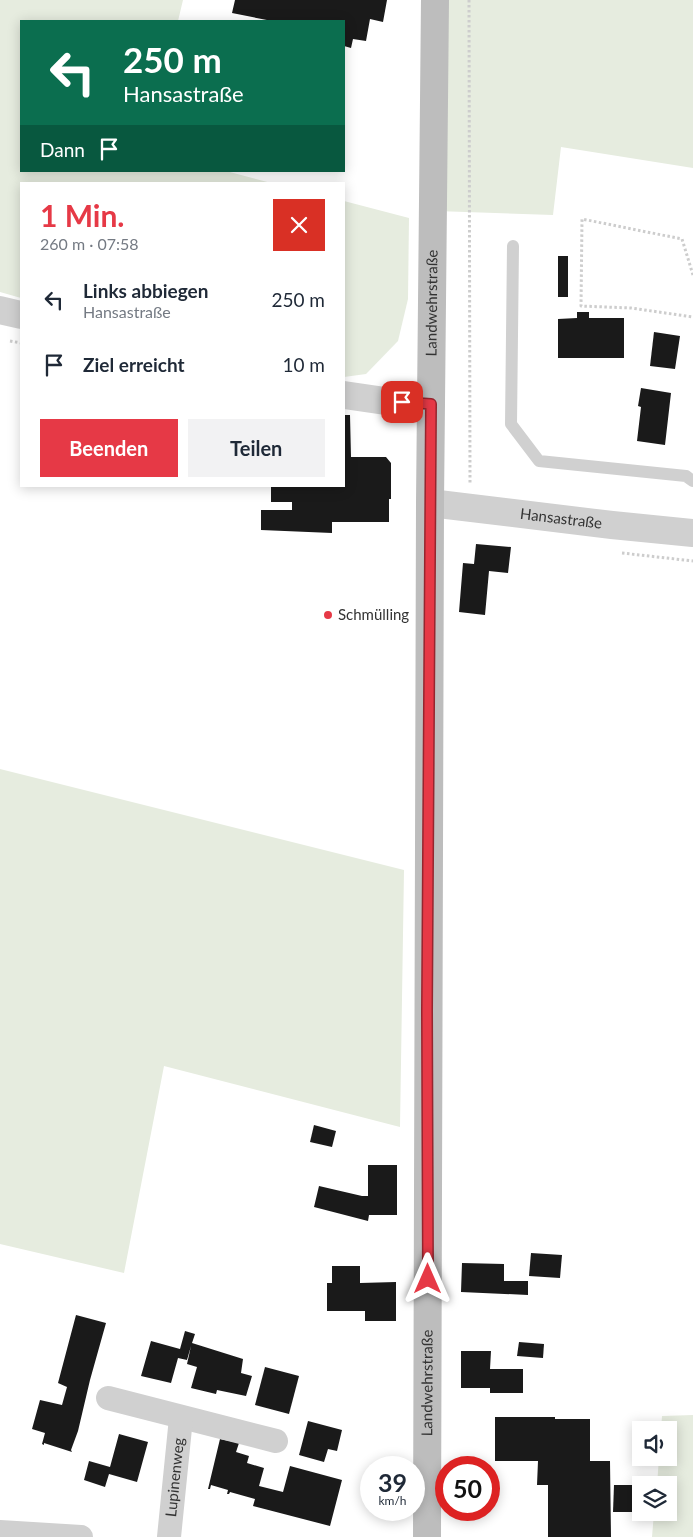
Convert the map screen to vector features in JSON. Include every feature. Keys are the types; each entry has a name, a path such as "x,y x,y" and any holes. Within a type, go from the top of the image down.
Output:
{"main road":[{"name":"Landwehrstraße","path":"426,1537 430,503 435,0"}],"street":[{"path":"0,310 20,315"},
{"path":"345,395 392,402 431,404"},
{"name":"Hansastraße","path":"430,503 603,524 693,532"},
{"name":"Lupinenweg","path":"108,1398 276,1441"},
{"name":"Lupinenweg","path":"170,1537 181,1418"},
{"path":"0,1532 81,1537"}],"lane":[{"path":"513,246 511,424 539,461 686,476 693,481"}],"path":[{"path":"469,0 471,395 469,507"},
{"path":"693,275 682,239 582,218 581,306 631,308 693,317"}],"shaded area":[{"path":"0,0 183,0 178,20 20,20 20,172 230,172 267,182 20,182 20,298 0,292"},
{"path":"439,0 693,0 693,168 561,147 553,215 436,211"},
{"path":"345,201 409,218 408,299 398,341 366,374 345,377"},
{"path":"0,769 404,870 400,1127 164,1066 124,1273 0,1244"},
{"path":"693,1415 693,1537 652,1537 653,1521 677,1521 677,1476 658,1476 658,1466 677,1466 677,1421 662,1421 662,1416"}],"building":[{"path":"235,0 387,0 383,22 370,19 366,41 353,39 351,48 345,46 345,20 267,20 232,13"},
{"path":"558,256 568,256 568,297 558,297"},
{"path":"577,312 589,312 589,318 624,318 624,358 558,358 558,319 577,318"},
{"path":"654,332 680,336 675,369 650,366"},
{"path":"641,388 671,393 665,445 637,441 641,407 638,406"},
{"path":"345,415 350,415 351,457 386,457 391,463 389,522 332,522 332,533 261,530 261,510 292,510 292,502 271,502 271,487 345,487"},
{"path":"476,544 511,547 508,573 489,571 485,615 459,612 463,563 474,564"},
{"path":"314,1125 336,1131 332,1147 310,1142"},
{"path":"368,1165 397,1165 397,1215 369,1215 368,1221 314,1207 319,1186 368,1196"},
{"path":"531,1253 562,1255 560,1278 529,1276"},
{"path":"462,1263 504,1264 504,1281 528,1281 528,1295 461,1292"},
{"path":"332,1266 360,1266 360,1283 396,1282 396,1321 365,1321 365,1311 327,1311 327,1283 332,1283"},
{"path":"76,1315 106,1323 72,1452 42,1444 45,1433 32,1429 40,1400 62,1405 67,1387 58,1383"},
{"path":"185,1331 195,1334 192,1343 243,1359 241,1373 252,1376 246,1396 217,1390 216,1394 191,1388 197,1367 187,1364 191,1346 187,1360 178,1358 171,1383 141,1376 151,1341 180,1349"},
{"path":"519,1342 544,1344 543,1358 517,1356"},
{"path":"461,1351 491,1351 490,1369 523,1369 523,1393 490,1393 490,1388 461,1388"},
{"path":"265,1367 299,1376 289,1414 255,1405"},
{"path":"495,1417 590,1419 590,1461 610,1461 611,1537 548,1537 548,1485 537,1485 538,1461 500,1461 500,1456 495,1456"},
{"path":"308,1421 342,1430 337,1451 328,1449 324,1462 299,1455"},
{"path":"119,1434 148,1442 137,1482 109,1474 105,1487 84,1480 89,1461 110,1467"},
{"path":"220,1439 239,1443 236,1452 249,1456 247,1463 264,1468 259,1486 283,1492 290,1466 342,1480 330,1526 253,1506 255,1499 230,1492 227,1494 228,1490 211,1485 210,1489 208,1489"},
{"path":"614,1485 632,1485 632,1512 613,1512"}],"place":[{"name":"Schmülling","path":"328,615"}],"route":[{"path":"402,402 431,404 431,650 427,1010 428,1279"}]}
